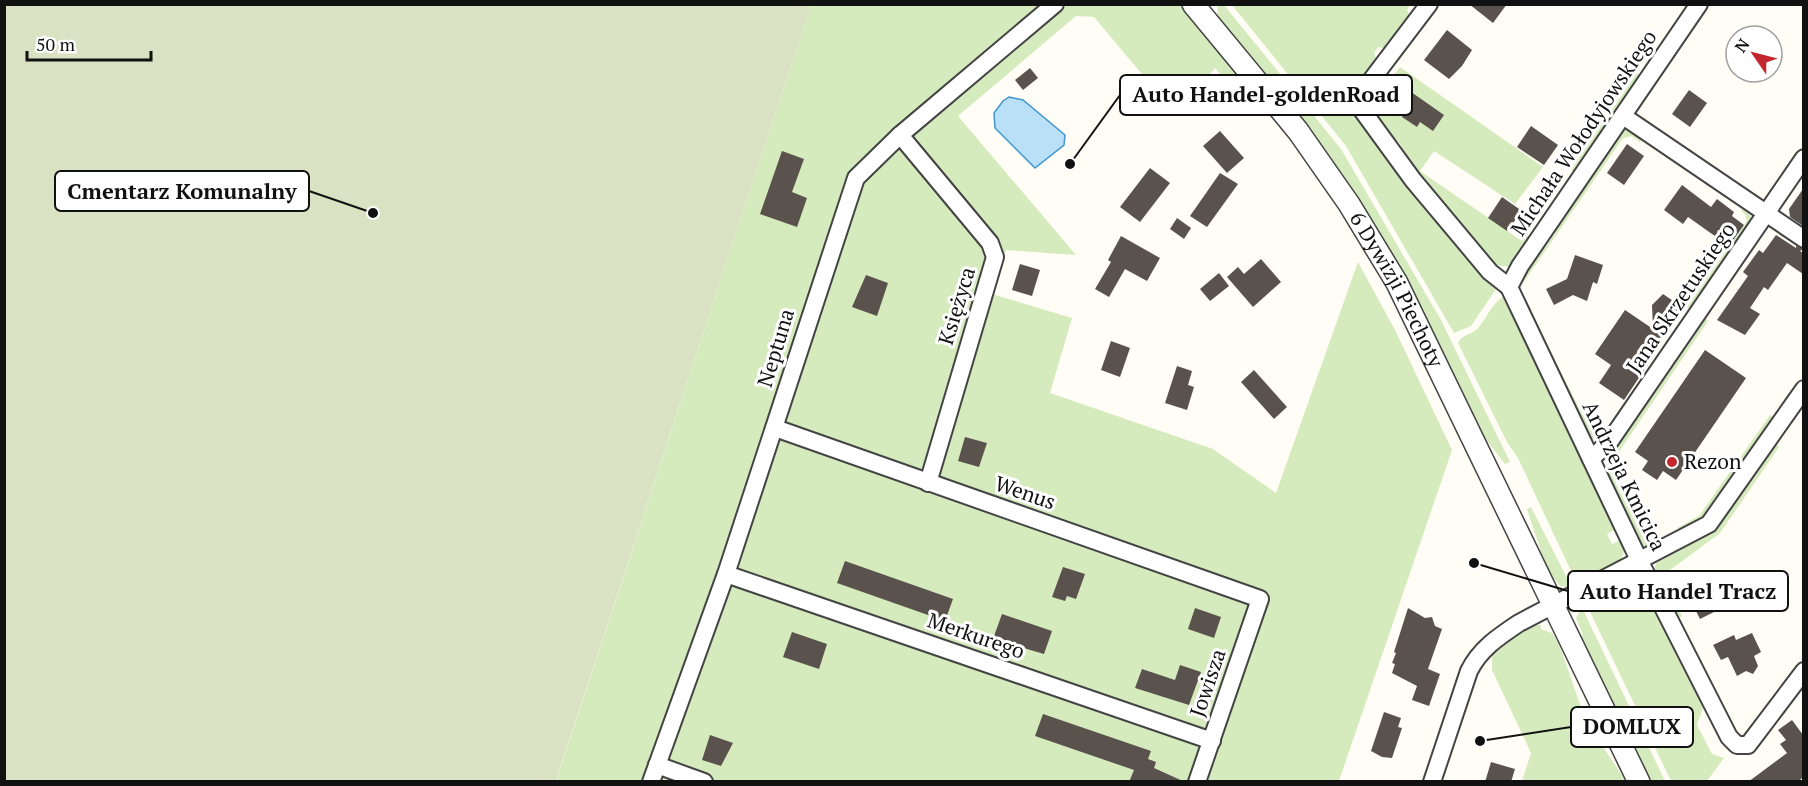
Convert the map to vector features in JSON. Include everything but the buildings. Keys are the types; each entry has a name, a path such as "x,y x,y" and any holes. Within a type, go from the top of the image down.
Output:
{"street":[{"name":"Neptuna","path":"654,773 726,574 852,186 870,162 900,135 1055,4"},
{"name":"6 Dywizji Piechoty","path":"1193,4 1298,131 1378,251 1429,346 1639,782"},
{"path":"1429,4 1363,91 1360,100 1362,110 1413,180 1490,272 1509,287"},
{"name":"Michała Wołodyjowskiego","path":"1509,287 1516,271 1699,4"},
{"path":"1623,116 1803,239"},
{"name":"Księżyca","path":"900,135 990,243 995,257 928,483"},
{"name":"Jana Skrzetuskiego","path":"1591,459 1610,441 1803,158"},
{"name":"Andrzeja Kmicica","path":"1509,287 1640,562 1729,737 1737,745 1748,745 1803,671"},
{"path":"1432,782 1469,671 1477,656 1495,639 1519,623 1640,562 1709,524 1803,389"},
{"name":"Wenus","path":"775,428 1260,599"},
{"name":"Merkurego","path":"726,574 1212,741"},
{"name":"Jowisza","path":"1197,782 1260,599"},
{"path":"654,773 704,782"}],"green space":[{"path":"5,4 811,5 556,781 5,781"},
{"path":"811,5 1181,5 1236,68 1238,80 1234,89 1215,68 1177,116 1094,17 1076,16 958,116 1076,255 1006,250 992,294 1072,318 1050,393 1213,449 1276,493 1358,262 1396,332 1452,450 1339,781 556,782"},
{"path":"1218,5 1224,5 1341,149 1441,320 1510,462 1505,464 1480,432 1437,342 1217,20"},
{"path":"1232,5 1410,5 1407,10 1411,18 1387,49 1378,47 1374,53 1377,61 1356,89 1408,184 1496,289 1471,326 1454,333 1346,146"},
{"path":"1400,67 1543,167 1515,204 1434,151 1420,171 1522,241 1527,235 1529,237 1510,267 1494,265 1401,153 1402,147 1398,141 1392,140 1368,106 1369,93 1379,94"},
{"path":"1637,73 1641,77 1576,173 1571,170"},
{"path":"1626,130 1642,138 1640,142 1632,136 1623,138 1519,289 1582,414 1607,433 1595,439 1590,438 1517,286 1540,248 1545,248 1556,232 1555,226 1620,131"},
{"path":"1745,208 1751,217 1751,222 1692,310 1687,307 1747,221 1745,214 1741,211"},
{"path":"1503,297 1616,529 1607,534 1612,544 1621,540 1625,549 1620,561 1578,586 1518,458 1507,442 1458,343 1478,328 1495,303"},
{"path":"1705,318 1708,321 1608,468 1647,545 1656,541 1656,546 1644,547 1638,542 1605,470 1609,454 1701,319"},
{"path":"1770,415 1775,418 1707,517 1685,531 1677,528 1699,516"},
{"path":"1774,443 1779,447 1720,533 1662,576 1682,616 1677,619 1654,572 1656,563 1706,534"},
{"path":"1531,507 1572,588 1560,586 1547,570 1527,509"},
{"path":"1626,576 1638,577 1643,582 1704,705 1697,725 1712,754 1724,758 1707,781 1671,781 1584,599"},
{"path":"1580,611 1584,612 1665,781 1649,781 1580,637 1583,635 1576,618"},
{"path":"1541,625 1541,629 1552,633 1559,644 1582,710 1600,748 1603,747 1626,781 1522,781 1531,753 1492,670 1492,656 1513,635 1527,628"}],"water":[{"path":"1009,97 1023,100 1065,135 1064,145 1035,168 995,128 994,113"}],"place":[{"name":"Auto Handel-goldenRoad","path":"1070,164"},
{"name":"Cmentarz Komunalny","path":"373,213"},
{"name":"Rezon","path":"1672,462"},
{"name":"Auto Handel Tracz","path":"1474,563"},
{"name":"DOMLUX","path":"1480,741"}]}
